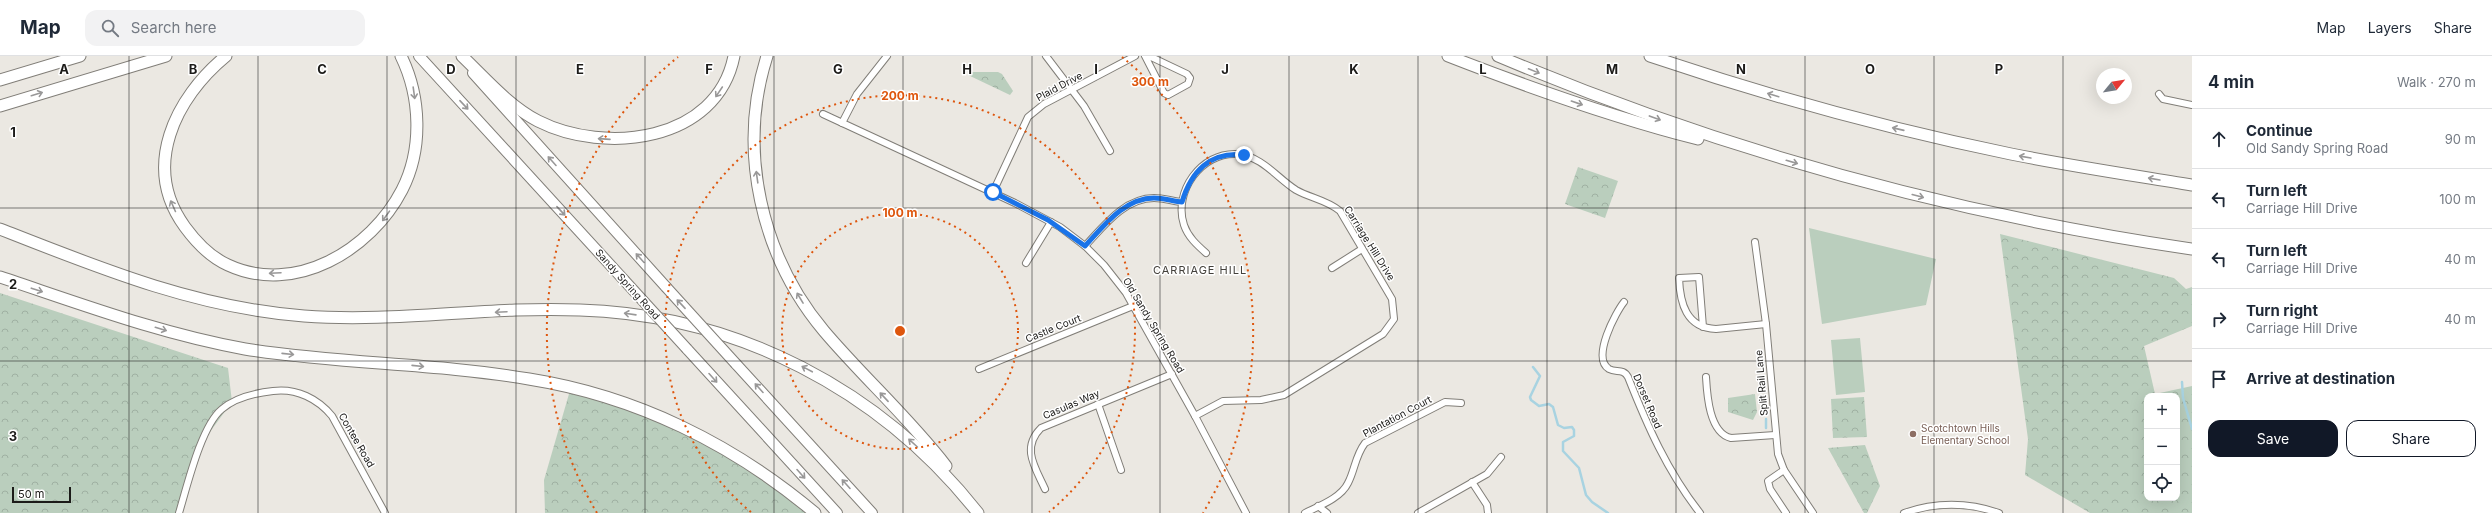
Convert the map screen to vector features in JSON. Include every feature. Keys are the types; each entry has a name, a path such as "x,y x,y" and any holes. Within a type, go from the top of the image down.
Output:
{"highway":[{"path":"0,80 80,56"},
{"path":"0,106 166,56"},
{"path":"226,56 196,84 175,120 166,151 166,180 170,199 179,219 194,239 210,254 228,265 269,274 291,272 332,261 368,237 395,203 413,161 417,134 413,86 401,56"},
{"path":"462,56 523,112 553,128 570,134 608,140 624,139 662,132 694,116 718,94 726,81 734,56"},
{"path":"767,56 754,112 754,151 756,175 766,223 780,262 804,304 823,330 943,462 979,513"},
{"path":"1448,56 1508,80 1646,126 1774,157 1851,179 1980,211 2098,234 2192,249"},
{"path":"1498,56 1651,116 1774,157"},
{"path":"1650,56 1735,84 1870,122 2012,154 2192,186"},
{"path":"0,229 142,284 178,295 257,311 348,318 580,310 659,318 719,332 792,361 854,396 914,444 937,466 979,513"},
{"path":"0,277 151,327 212,342 297,354 497,374 571,387 608,397 658,416 719,445 759,469 815,513"}],"main road":[{"name":"Sandy Spring Road","path":"419,56 837,513"},
{"path":"457,56 872,513"}],"street":[{"path":"842,123 857,94 887,56"},
{"path":"1046,56 1072,89 1110,151"},
{"name":"Plaid Drive","path":"993,192 1028,117 1044,104 1133,56"},
{"path":"1145,56 1164,93 1168,95 1188,84 1190,78 1187,74 1149,56"},
{"path":"2159,94 2163,99 2192,104"},
{"name":"Old Sandy Spring Road","path":"823,114 993,192 1051,222 1085,246 1112,274 1134,306 1195,416 1245,511"},
{"name":"Carriage Hill Drive","path":"1182,202 1189,180 1203,165 1228,155 1244,155 1268,167 1297,190 1335,206 1344,216 1392,299 1394,320 1388,329 1284,394 1262,400 1223,401 1195,416"},
{"path":"1085,246 1116,214 1130,205 1154,198 1182,202 1186,229 1190,238 1206,254"},
{"path":"1026,263 1051,222"},
{"name":"Split Rail Lane","path":"1755,242 1766,324 1775,435 1779,460 1810,512"},
{"path":"1332,268 1362,249"},
{"path":"1703,327 1699,277 1679,278 1680,297 1683,309 1689,318 1703,327 1716,328 1766,324"},
{"name":"Dorset Road","path":"1624,302 1612,320 1605,340 1604,355 1606,365 1609,369 1625,372 1628,376 1654,439 1681,487 1700,513"},
{"name":"Castle Court","path":"979,369 1134,306"},
{"name":"Casulas Way","path":"1045,489 1030,454 1031,442 1041,428 1172,374"},
{"path":"1706,377 1708,402 1712,417 1724,435 1731,438 1775,435"},
{"name":"Contee Road","path":"179,513 201,444 221,409 246,396 278,390 309,396 323,405 332,416 385,513"},
{"name":"Plantation Court","path":"1305,513 1337,496 1348,484 1357,454 1365,444 1445,402 1461,402"},
{"path":"1098,404 1121,470"},
{"path":"1418,513 1426,511 1487,474 1501,457"},
{"path":"1784,470 1768,481 1770,489 1786,513"},
{"path":"1472,482 1487,505 1488,513"},
{"path":"1904,513 1944,504 1973,506 1999,513"},
{"path":"1318,506 1327,513"},
{"path":"1237,513 1245,511"}],"green space":[{"path":"969,72 998,72 1002,74 1013,91 1010,95 968,75"},
{"path":"1578,167 1618,181 1605,218 1565,204"},
{"path":"1809,228 1936,259 1926,305 1822,324"},
{"path":"2000,234 2174,278 2186,289 2192,287 2192,326 2144,346 2155,393 2144,393 2144,501 2180,501 2180,393 2160,393 2192,386 2192,513 2090,513 2025,475 2028,439"},
{"path":"0,293 228,368 232,402 201,444 177,513 0,513"},
{"path":"1860,338 1865,392 1836,395 1831,340"},
{"path":"571,387 686,428 815,513 545,513 544,480"},
{"path":"1755,394 1757,412 1753,420 1728,412 1728,398"},
{"path":"1864,397 1867,437 1833,438 1831,399"},
{"path":"1865,445 1880,486 1867,513 1864,513 1828,448"}],"waterway":[{"path":"1533,367 1540,376 1530,397 1531,400 1539,406 1549,404 1553,407 1558,425 1564,428 1572,427 1574,430 1574,436 1563,442 1563,451 1579,468 1586,495 1592,502 1608,513"},
{"path":"2182,382 2183,398 2192,429"},
{"path":"1766,419 1766,428"}],"place":[{"name":"Scotchtown Hills Elementary School","path":"1913,434"}],"district":[{"name":"CARRIAGE HILL","path":"1200,270"}],"route":[{"path":"993,192 1048,220 1069,233 1085,246 1116,214 1123,209 1144,199 1154,198 1182,202 1189,180 1203,165 1212,160 1228,155 1244,155"}]}
